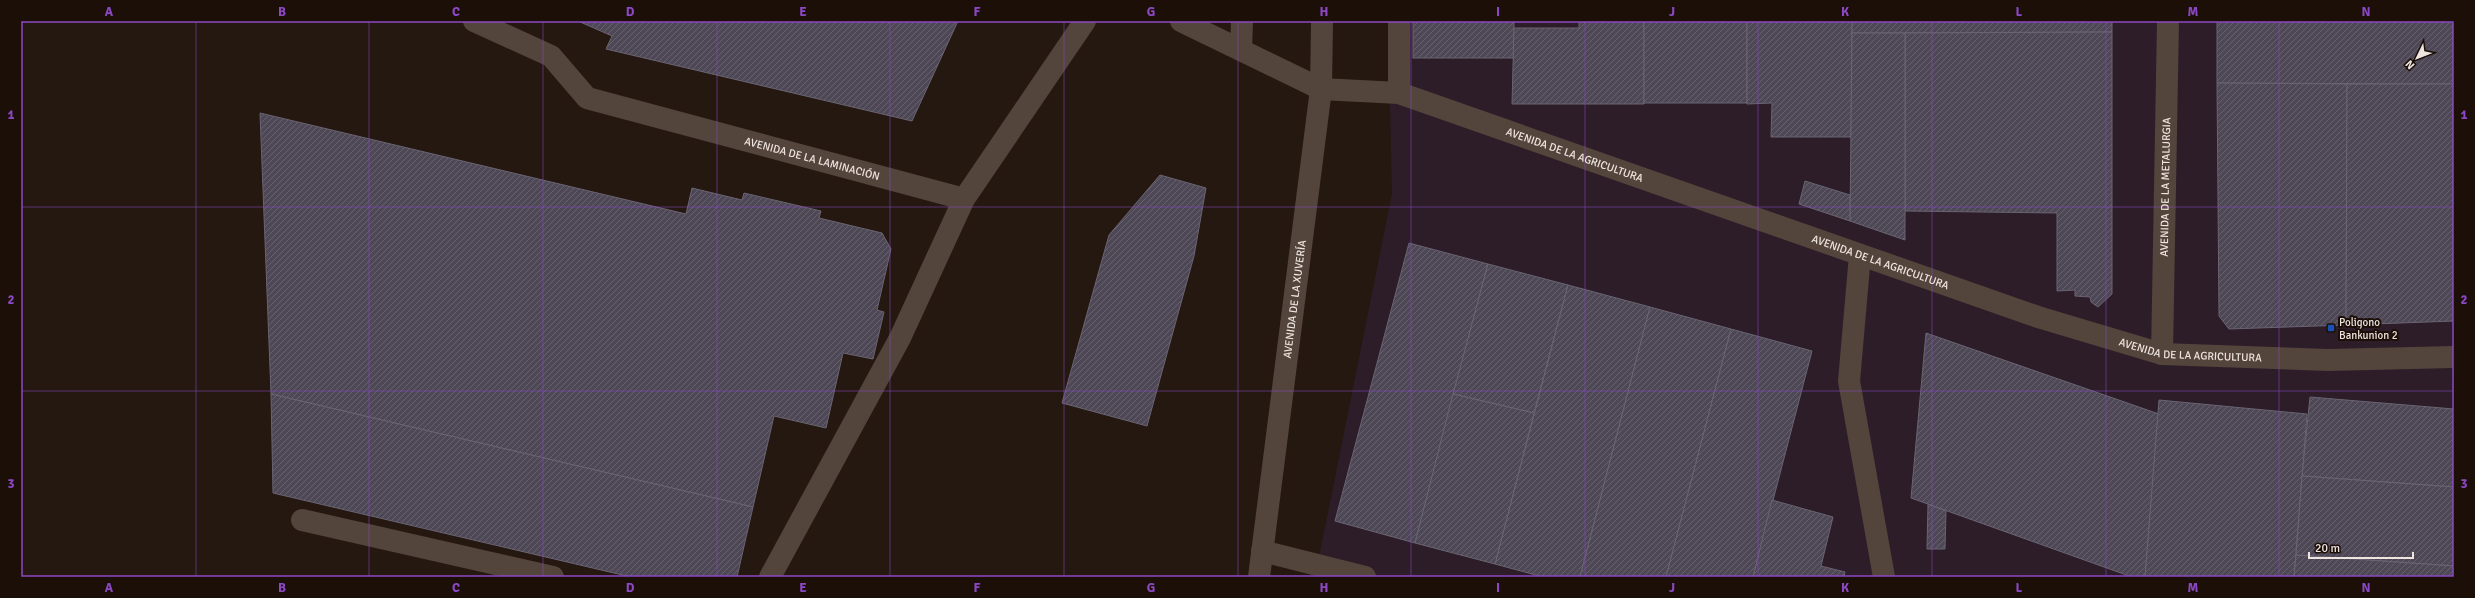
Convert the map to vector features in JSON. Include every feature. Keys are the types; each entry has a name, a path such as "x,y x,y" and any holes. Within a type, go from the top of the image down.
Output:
{"street":[{"name":"AVENIDA DE LA LAMINACIÓN","path":"474,21 551,56 587,98 964,199"},
{"path":"770,577 900,338 964,199 1085,21"},
{"path":"1181,21 1321,89"},
{"path":"1241,50 1242,21"},
{"name":"AVENIDA DE LA XUVERÍA","path":"1259,577 1321,89 1322,21"},
{"path":"1398,94 1399,21"},
{"name":"AVENIDA DE LA METALURGIA","path":"2162,354 2168,21"},
{"name":"AVENIDA DE LA AGRICULTURA","path":"1321,89 1398,94 2038,317 2162,354 2328,360 2454,357"},
{"path":"1860,255 1849,381 1884,577"},
{"path":"302,520 553,577"},
{"path":"1262,551 1365,577"}],"shaded area":[{"path":"1388,21 2454,21 2454,577 1315,577 1392,194"}],"building":[{"path":"578,21 958,21 912,121 606,49 612,36"},
{"path":"1413,21 1514,21 1514,58 1413,58"},
{"path":"1579,21 1644,21 1644,104 1512,104 1514,28 1579,28"},
{"path":"1644,21 1747,21 1747,103 1644,103"},
{"path":"1747,21 1852,21 1851,137 1771,137 1772,103 1747,104"},
{"path":"1852,21 2112,21 2112,32 1852,33"},
{"path":"2217,21 2454,21 2454,84 2217,83"},
{"path":"2112,32 2112,294 2098,307 2091,302 2090,297 2075,296 2075,290 2057,291 2057,213 1905,211 1905,33"},
{"path":"1852,33 1905,33 1905,240 1850,221"},
{"path":"2217,83 2347,84 2346,325 2229,329 2219,316"},
{"path":"2347,84 2454,84 2454,321 2346,325"},
{"path":"260,113 686,214 692,188 742,200 744,193 821,211 819,218 882,233 891,249 877,310 884,312 873,359 843,353 826,428 774,416 753,507 271,394"},
{"path":"1160,175 1206,188 1194,256 1147,426 1062,403 1109,235"},
{"path":"1805,181 1850,195 1850,221 1799,204"},
{"path":"1409,243 1488,264 1415,543 1335,521"},
{"path":"1488,264 1568,285 1534,413 1453,394"},
{"path":"1568,285 1650,307 1580,577 1543,577 1495,564"},
{"path":"1650,307 1731,329 1666,577 1580,577"},
{"path":"1731,329 1812,351 1753,577 1666,577"},
{"path":"1926,333 2159,414 2145,577 2132,577 1911,498"},
{"path":"271,394 753,507 737,577 631,577 273,493"},
{"path":"1453,394 1534,413 1495,564 1415,543"},
{"path":"2310,397 2454,409 2454,487 2302,476"},
{"path":"2159,400 2307,414 2294,577 2145,577"},
{"path":"2302,476 2454,487 2454,566 2296,555"},
{"path":"1772,500 1833,517 1821,566 1845,572 1844,577 1753,577"},
{"path":"1928,504 1946,511 1945,549 1927,549"},
{"path":"2296,555 2454,566 2454,577 2294,577"}],"place":[{"name":"Poligono Bankunion 2","path":"2331,328"}]}
